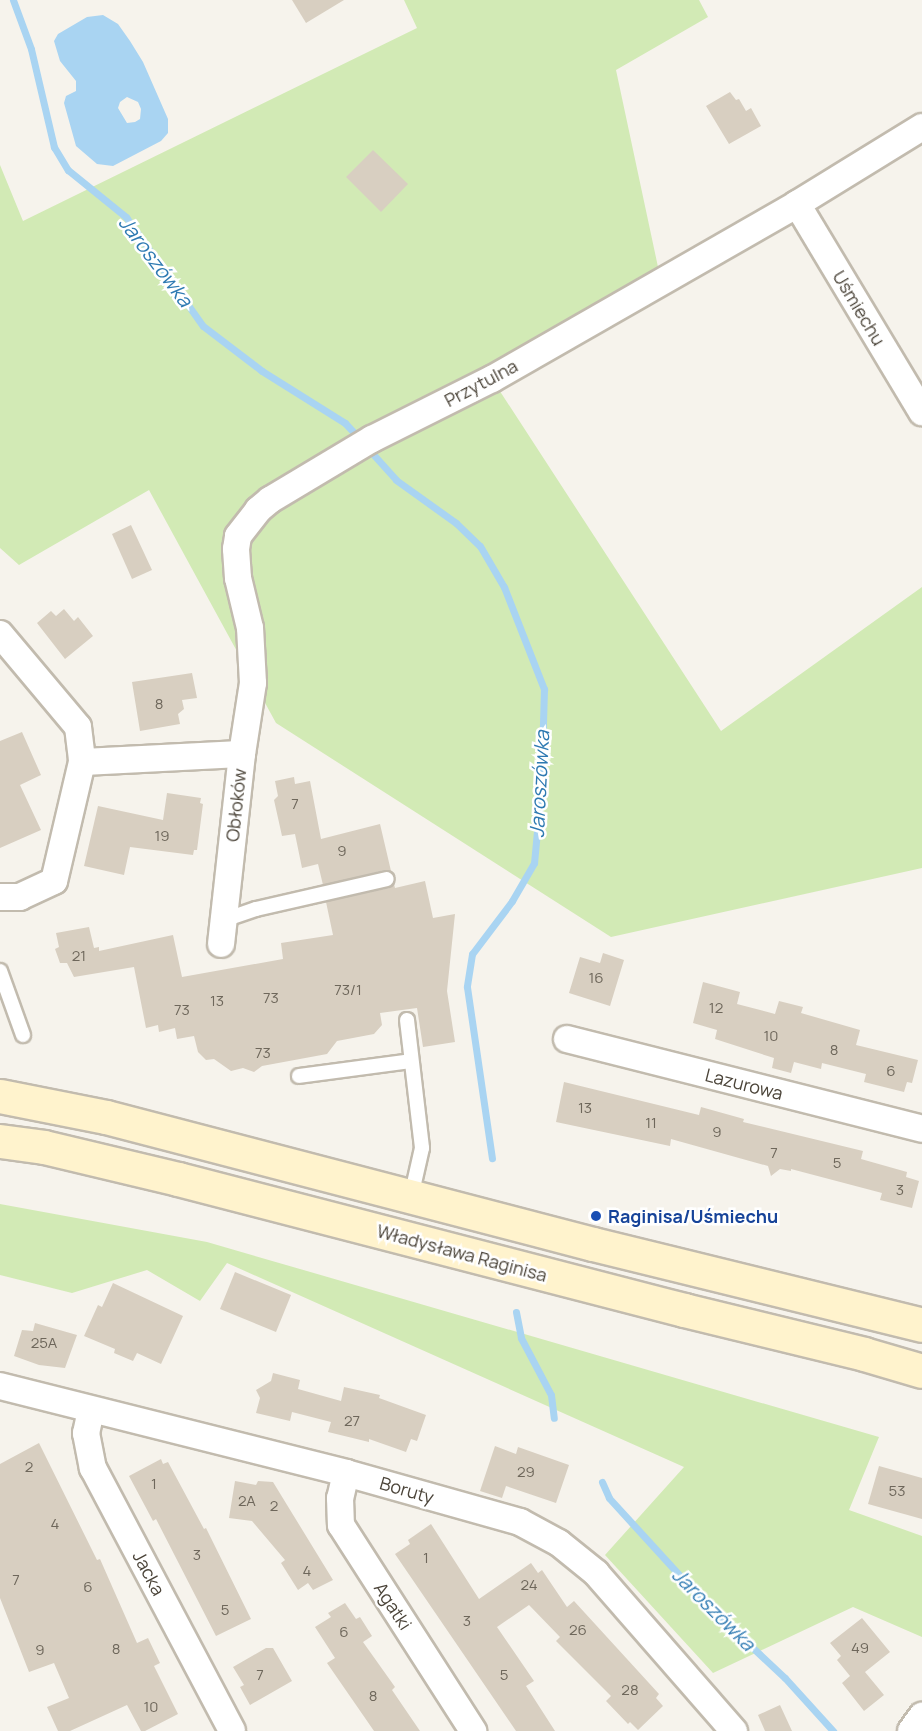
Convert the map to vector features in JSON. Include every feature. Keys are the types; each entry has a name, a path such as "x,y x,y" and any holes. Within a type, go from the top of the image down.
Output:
{"main road":[{"path":"0,1096 106,1118 922,1326"},
{"name":"Władysława Raginisa","path":"0,1141 44,1147 178,1179 673,1308 864,1354 922,1371"}],"street":[{"name":"Przytulna","path":"242,754 252,683 250,628 238,578 236,549 238,536 246,522 258,510 270,500 372,440 492,379 797,204 922,126"},
{"name":"Uśmiechu","path":"797,204 922,412"},
{"path":"0,634 78,727 82,762 54,881 20,897 0,897"},
{"name":"Obłoków","path":"82,762 242,754 222,932"},
{"name":"Lazurowa","path":"567,1039 922,1129"},
{"name":"Boruty","path":"0,1386 346,1473 520,1522 559,1544 596,1573 734,1731"},
{"name":"Jacka","path":"91,1410 86,1433 93,1468 232,1731"},
{"name":"Agatki","path":"346,1473 339,1498 341,1525 473,1731"}],"lane":[{"path":"222,932 256,909 387,879"},
{"path":"0,970 23,1035"},
{"path":"407,1020 422,1148 411,1197"},
{"path":"299,1076 411,1061"}],"green space":[{"path":"404,0 699,0 708,17 616,70 661,281 492,379 721,731 922,587 922,868 611,937 276,723 149,490 19,565 0,548 0,165 23,221 417,28"},
{"path":"0,1204 207,1242 879,1437 849,1510 922,1536 922,1637 853,1607 713,1673 605,1555 684,1467 227,1263 200,1301 147,1270 72,1293 0,1275"}],"water":[{"path":"103,15 118,24 143,62 168,119 168,133 161,141 113,166 97,164 76,146 64,103 66,96 76,91 76,81 60,61 54,41 58,34 87,17","holes":["127,97 138,102 141,109 140,119 127,123 118,108 120,102"]}],"building":[{"path":"292,0 344,0 306,23"},
{"path":"730,92 736,100 739,99 746,111 751,108 761,126 729,144 706,106"},
{"path":"373,150 408,184 381,212 346,177"},
{"path":"131,525 152,570 132,579 112,534"},
{"path":"64,609 74,621 78,617 93,636 65,659 37,623 51,611 56,616"},
{"path":"192,673 197,698 182,700 184,709 178,714 180,724 140,731 132,682"},
{"path":"22,732 41,775 20,785 41,830 0,848 0,741"},
{"path":"294,777 295,784 310,781 321,839 380,824 391,871 385,870 323,885 318,864 302,868 295,834 282,836 274,800 278,796 275,781"},
{"path":"167,793 201,798 200,803 203,804 197,850 194,850 193,855 130,847 124,875 84,866 98,806 163,820"},
{"path":"425,881 433,918 455,914 447,991 455,1042 423,1047 417,1008 380,1013 382,1025 374,1034 337,1041 327,1054 262,1066 254,1072 243,1068 231,1071 214,1059 206,1060 198,1052 194,1036 177,1039 175,1028 159,1032 158,1025 146,1028 134,967 74,977 67,963 60,963 55,949 59,947 56,933 89,927 94,948 99,947 99,951 173,935 182,977 283,959 281,943 333,935 326,902 389,888 394,884 395,888"},
{"path":"603,953 624,960 610,1006 569,993 580,957 600,963"},
{"path":"703,982 740,992 737,1004 775,1014 779,1001 803,1007 801,1013 860,1030 856,1045 918,1060 912,1083 907,1082 904,1092 864,1082 866,1074 822,1063 821,1069 794,1062 791,1073 772,1068 774,1058 715,1039 717,1030 693,1023"},
{"path":"564,1082 699,1115 701,1107 744,1119 743,1122 863,1151 861,1159 907,1172 906,1177 919,1181 912,1208 880,1200 882,1193 791,1169 791,1171 780,1169 771,1176 768,1166 671,1139 670,1146 556,1122"},
{"path":"235,1272 291,1295 276,1332 220,1309"},
{"path":"113,1283 183,1316 161,1364 137,1353 133,1361 114,1353 115,1349 84,1336 98,1305 102,1307"},
{"path":"35,1323 77,1335 65,1368 39,1365 14,1356 22,1330 33,1331"},
{"path":"273,1373 300,1380 298,1389 341,1401 344,1387 380,1395 379,1398 426,1415 417,1441 411,1439 406,1452 369,1439 369,1442 328,1432 331,1422 292,1412 290,1421 256,1413 260,1398 256,1390 271,1381"},
{"path":"39,1443 97,1560 100,1559 137,1643 148,1638 160,1663 154,1666 178,1714 145,1731 141,1731 127,1705 70,1731 58,1731 47,1707 69,1698 54,1663 29,1672 0,1598 0,1464"},
{"path":"495,1446 516,1454 518,1447 569,1465 556,1503 506,1486 502,1498 480,1491"},
{"path":"161,1459 163,1464 168,1462 204,1529 206,1528 251,1619 216,1636 156,1519 153,1521 129,1476"},
{"path":"879,1466 922,1478 922,1519 868,1504"},
{"path":"235,1481 256,1485 258,1481 273,1482 333,1580 313,1590 308,1583 298,1590 281,1563 285,1560 252,1521 229,1518"},
{"path":"431,1524 479,1599 531,1563 538,1573 542,1570 567,1607 574,1601 659,1694 656,1698 663,1706 638,1730 630,1722 628,1724 606,1701 611,1696 556,1641 560,1637 529,1605 497,1627 534,1681 526,1686 555,1731 516,1731 395,1554 410,1544 408,1540"},
{"path":"345,1603 356,1619 360,1617 372,1636 363,1642 395,1687 392,1690 420,1731 374,1731 327,1663 335,1658 315,1627 331,1617 328,1613"},
{"path":"862,1618 890,1652 865,1672 884,1695 864,1711 842,1683 850,1676 837,1660 841,1656 830,1643"},
{"path":"266,1648 273,1648 292,1681 250,1705 240,1687 244,1685 233,1667"},
{"path":"780,1705 792,1731 765,1731 758,1715"}],"waterway":[{"name":"Jaroszówka","path":"13,0 31,49 54,147 68,170 126,217 203,326 262,371 345,423 358,437"},
{"name":"Jaroszówka","path":"372,453 396,480 456,523 480,546 504,587 544,689 541,788 534,863 512,901 472,954 467,987 492,1158"},
{"path":"516,1312 521,1338 551,1395 554,1418"},
{"name":"Jaroszówka","path":"602,1482 609,1498 704,1602 785,1678 833,1731"}],"place":[{"name":"Raginisa/Uśmiechu","path":"596,1216"}]}
